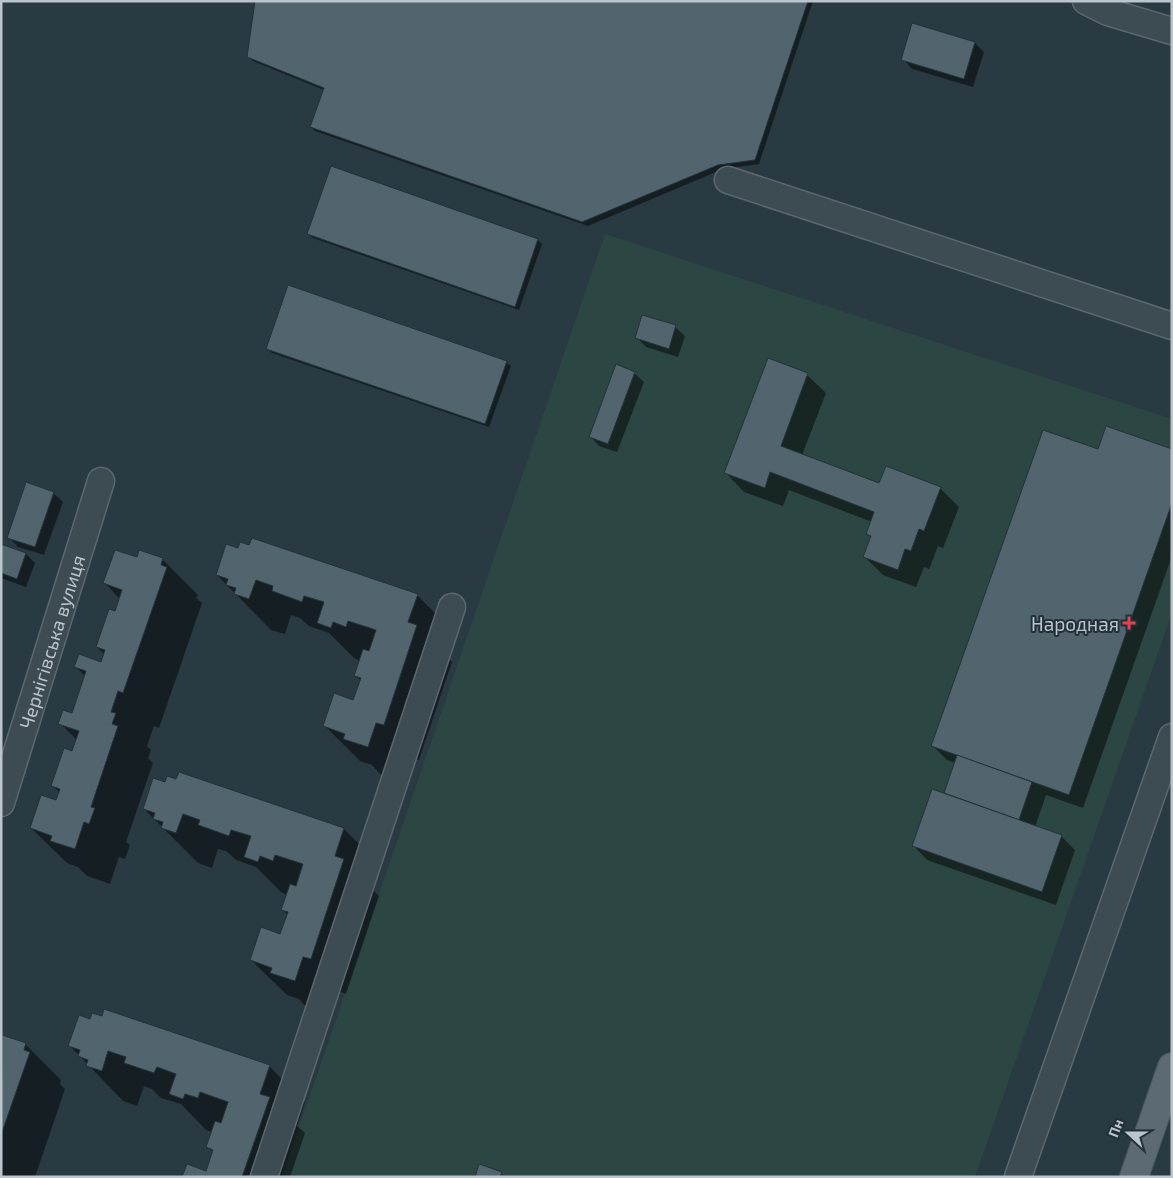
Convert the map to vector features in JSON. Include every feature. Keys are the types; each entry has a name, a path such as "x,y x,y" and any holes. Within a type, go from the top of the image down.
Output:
{"main road":[{"path":"1134,1177 1164,1115 1172,1067"}],"street":[{"path":"1086,1 1108,12 1172,31"},
{"path":"728,180 1172,326"},
{"name":"Чернігівська вулиця","path":"1,802 101,481"},
{"path":"264,1177 452,606"},
{"path":"1018,1177 1172,737"}],"green space":[{"path":"605,234 1172,419 1172,613 975,1177 282,1177"}],"building":[{"path":"255,1 808,1 755,160 718,165 582,222 310,127 324,88 247,57"},
{"path":"912,23 975,42 964,79 901,60"},
{"path":"331,166 538,239 515,307 307,234"},
{"path":"288,285 507,361 485,424 266,349"},
{"path":"642,315 676,325 669,349 635,338"},
{"path":"768,358 808,373 781,446 879,483 886,466 941,487 924,531 919,529 911,551 905,549 898,570 863,557 871,536 866,534 874,512 770,472 765,488 724,473"},
{"path":"616,364 635,372 608,444 589,437"},
{"path":"1106,426 1172,449 1172,503 1069,795 931,746 1043,430 1098,449"},
{"path":"26,482 54,492 35,547 7,538"},
{"path":"252,538 418,594 408,622 417,625 384,725 376,723 368,747 343,739 345,734 323,726 334,693 353,700 361,678 354,676 363,649 369,651 376,630 348,621 346,627 333,622 331,628 317,623 324,602 304,596 302,602 272,591 273,586 256,580 249,599 234,594 236,588 226,585 228,579 216,575 226,544 238,548 240,542 249,545"},
{"path":"1,544 26,553 17,579 1,573"},
{"path":"115,550 137,557 139,550 163,558 161,565 167,567 123,693 118,691 111,712 116,713 112,724 118,726 91,807 95,808 89,824 84,822 75,849 50,841 52,836 30,828 41,795 56,800 60,789 51,786 64,748 72,751 79,731 58,724 63,710 72,713 86,671 74,667 79,654 101,662 105,650 96,647 109,609 115,611 122,590 103,583"},
{"path":"957,755 1032,782 1019,820 944,793"},
{"path":"179,772 344,828 335,856 344,859 311,959 303,957 295,981 270,973 272,968 250,960 261,927 280,934 288,912 281,910 290,884 296,886 303,864 275,855 273,861 260,856 258,862 244,857 251,836 231,830 229,836 198,825 200,820 183,814 176,833 161,828 163,822 153,819 155,813 143,809 153,778 165,782 167,776 176,779"},
{"path":"932,789 1062,835 1042,892 912,846"},
{"path":"104,1009 270,1065 260,1094 270,1097 242,1177 182,1177 187,1164 206,1171 213,1150 206,1147 215,1121 221,1123 228,1102 200,1092 198,1098 185,1094 183,1099 169,1094 176,1074 157,1067 154,1073 124,1063 126,1057 108,1051 102,1071 86,1066 88,1060 78,1056 80,1050 68,1046 79,1015 90,1019 92,1013 102,1016"},
{"path":"2,1035 26,1043 24,1050 30,1052 1,1135"},
{"path":"479,1164 502,1172 500,1177 475,1177"}],"place":[{"name":"Народная","path":"1129,623"}]}
